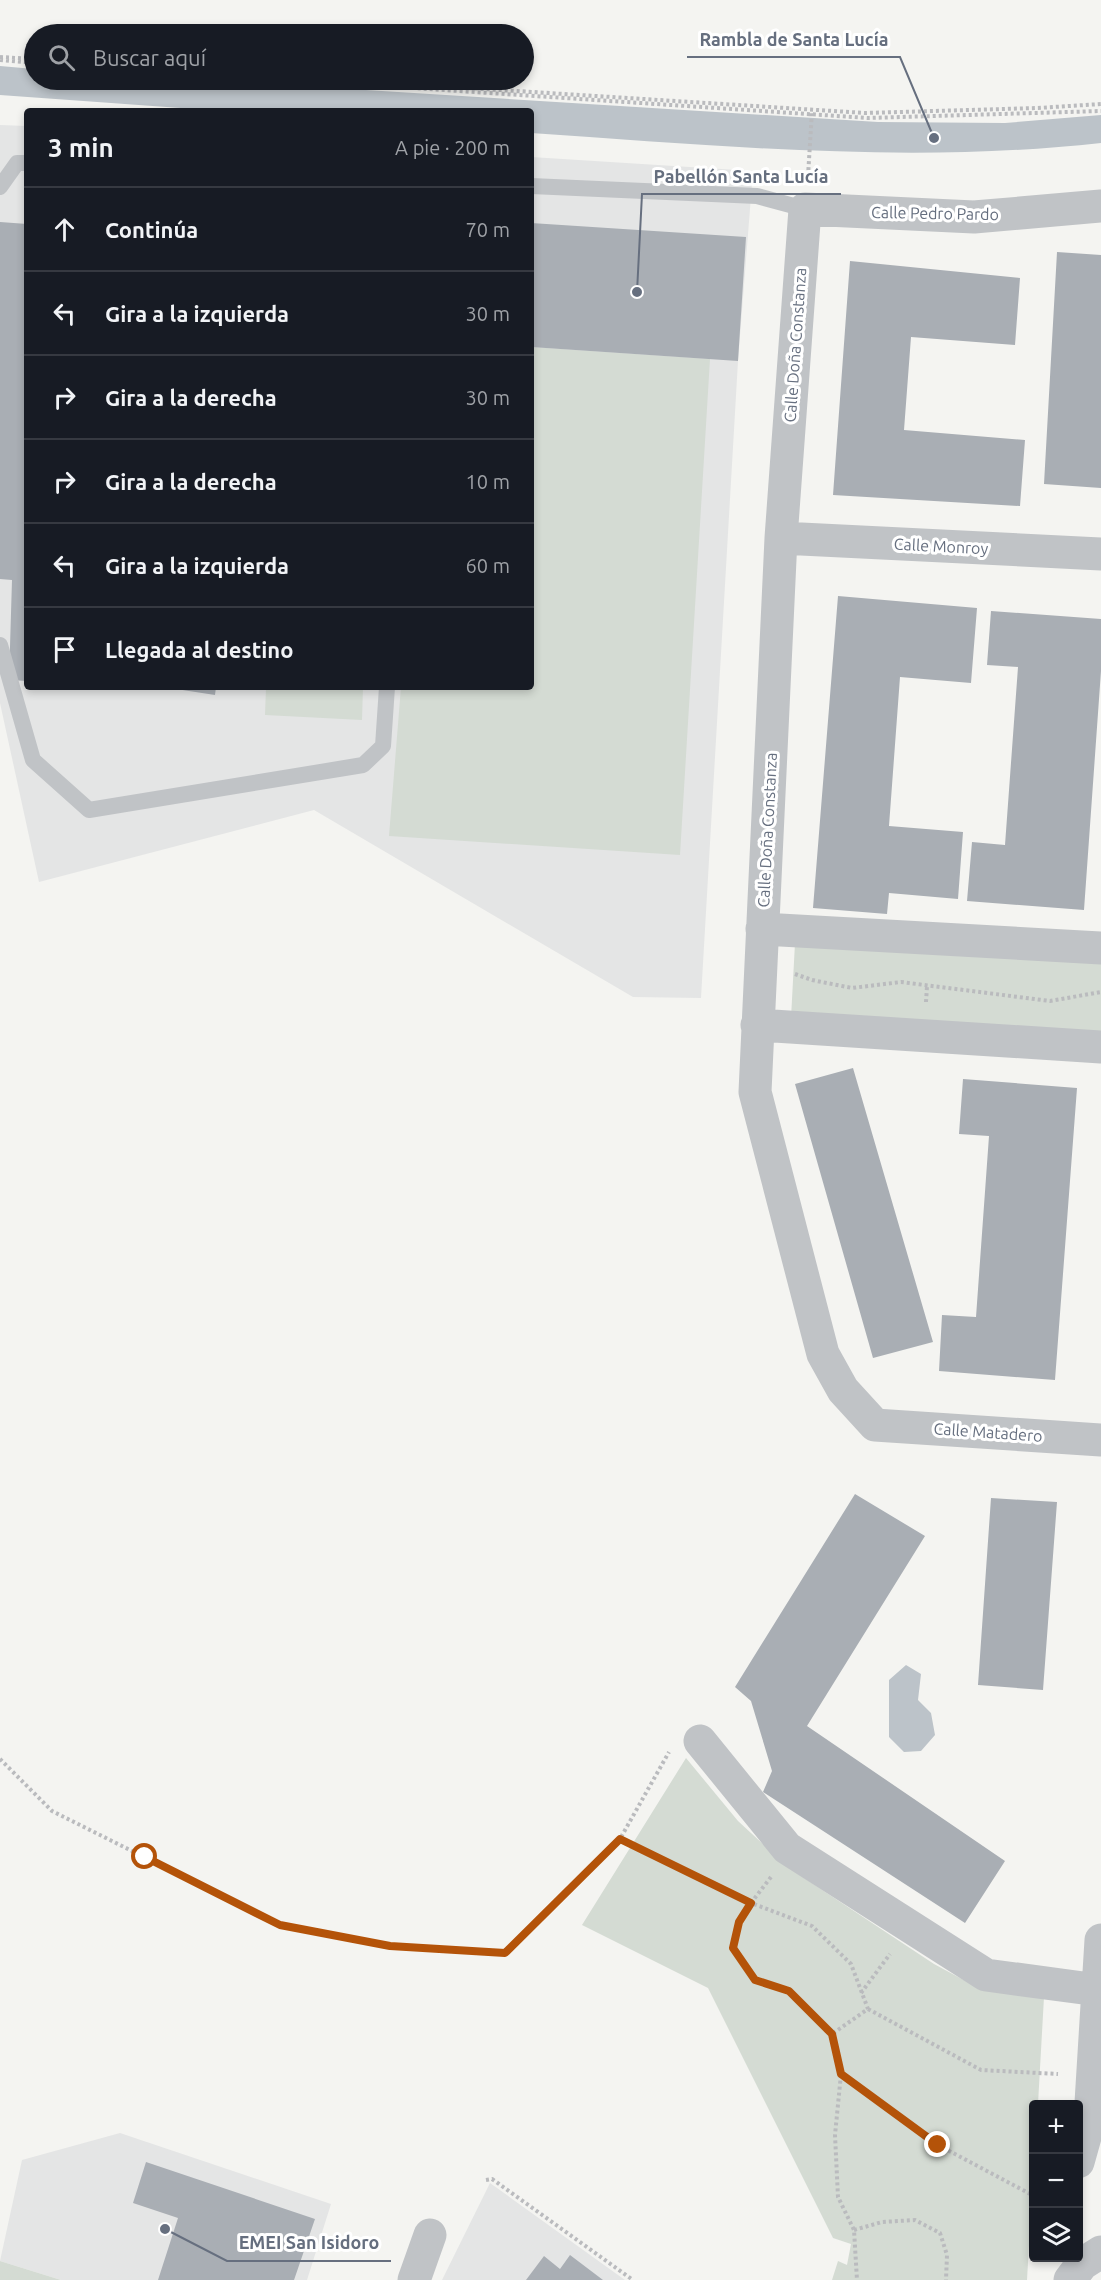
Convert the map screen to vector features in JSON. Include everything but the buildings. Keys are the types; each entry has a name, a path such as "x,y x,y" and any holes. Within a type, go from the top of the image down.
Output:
{"street":[{"name":"Calle Pedro Pardo","path":"805,210 974,217 1101,206"},
{"name":"Calle Doña Constanza","path":"805,210 781,538 755,1092 823,1354 843,1390 875,1425"},
{"name":"Calle Monroy","path":"781,538 1101,554"},
{"path":"762,929 1101,948"},
{"path":"757,1025 1101,1047"},
{"name":"Calle Matadero","path":"875,1425 1101,1440"},
{"path":"700,1741 787,1848 986,1975 1098,1990"},
{"path":"1083,2156 1095,2143 1093,2073 1101,1940"},
{"path":"414,2280 430,2235"},
{"path":"1069,2280 1082,2264 1101,2252"},
{"path":"1069,2280 1071,2262"}],"lane":[{"path":"0,187 16,163 24,163"},
{"path":"534,186 757,196 805,210"},
{"path":"0,645 33,760 89,810 363,765 383,746 387,690"}],"path":[{"path":"0,58 24,60"},
{"path":"450,90 812,113 1038,108 1101,104"},
{"path":"485,90 868,118 1101,111"},
{"path":"809,156 812,113"},
{"path":"786,970 812,980 852,988 901,982 1050,1001 1101,992"},
{"path":"0,1759 52,1811 280,1925 390,1946 505,1953 620,1839 672,1747 700,1741"},
{"path":"620,1839 751,1903 812,1926 851,1964 868,2009 981,2070 1040,2075 1093,2073"},
{"path":"751,1903 739,1922 733,1948 755,1980 789,1991 832,2034 841,2074 835,2135 838,2197 854,2230 857,2280"},
{"path":"861,1993 909,1926"},
{"path":"832,2034 868,2009"},
{"path":"841,2074 938,2145 1029,2193"},
{"path":"486,2180 492,2179 633,2280"},
{"path":"854,2230 882,2222 915,2220 940,2232 947,2254 946,2280"}],"shaded area":[{"path":"0,66 24,68 24,90 365,90 878,122 1005,123 1101,115 1101,143 958,152 816,151 534,133 534,108 180,108 0,95"},
{"path":"0,125 24,126 24,690 534,690 534,157 753,171 738,361 701,998 633,997 314,810 39,882 0,703"},
{"path":"534,347 710,359 680,855 389,836 401,690 534,690"},
{"path":"266,690 363,690 362,720 265,715"},
{"path":"795,943 1101,960 1101,1035 791,1018"},
{"path":"906,1665 921,1674 918,1700 931,1713 935,1735 921,1751 904,1752 889,1737 889,1680"},
{"path":"686,1758 738,1821 789,1868 934,1964 973,1985 1044,1997 1038,2100 1029,2100 1027,2280 832,2280 838,2261 847,2265 851,2244 833,2238 708,1988 582,1925"},
{"path":"120,2133 331,2204 307,2280 61,2280 0,2261 22,2160"},
{"path":"490,2183 625,2280 442,2280"},
{"path":"0,2261 61,2280 0,2280"}],"place":[{"name":"Rambla de Santa Lucía","path":"934,138"},
{"name":"Pabellón Santa Lucía","path":"637,292"},
{"name":"EMEI San Isidoro","path":"165,2229"}],"route":[{"path":"145,1857 280,1925 390,1946 505,1953 620,1839 751,1903 739,1922 733,1948 755,1980 789,1991 832,2034 841,2074 938,2145"}]}
